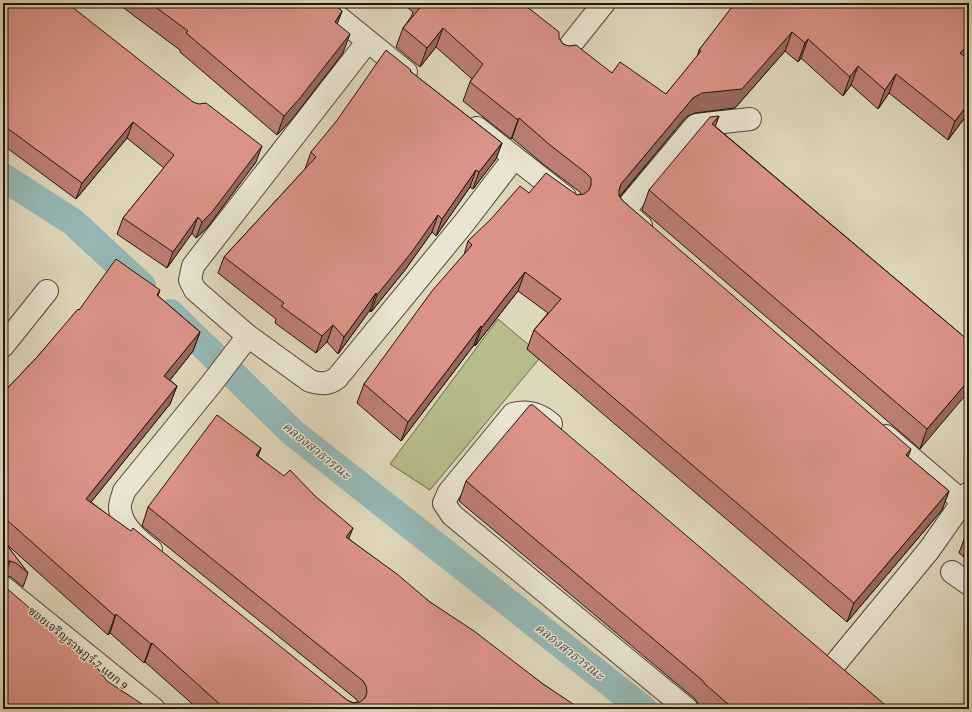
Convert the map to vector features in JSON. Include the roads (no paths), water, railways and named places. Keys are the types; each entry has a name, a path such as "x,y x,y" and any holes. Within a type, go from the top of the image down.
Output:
{"street":[{"path":"321,3 423,85"},
{"path":"564,53 604,3"},
{"path":"368,41 192,266 190,280 195,290 243,343 310,381 319,384 329,383 337,378 459,229 514,158"},
{"path":"459,114 572,202"},
{"path":"654,237 624,211 696,125 750,119"},
{"path":"3,346 47,290"},
{"path":"166,562 135,538 124,523 120,508 124,491 243,343"},
{"path":"564,435 537,414 524,411 513,414 449,492 444,503 452,515 687,709"},
{"path":"852,679 829,659 929,550 966,497 872,424"},
{"name":"ซอยเจริญราษฎร์ 7 แยก 9","path":"3,587 154,709"}],"waterway":[{"name":"คลองสาธารณะ","path":"3,177 73,222 142,286"},
{"name":"คลองสาธารณะ","path":"170,313 292,432 643,709"}]}
